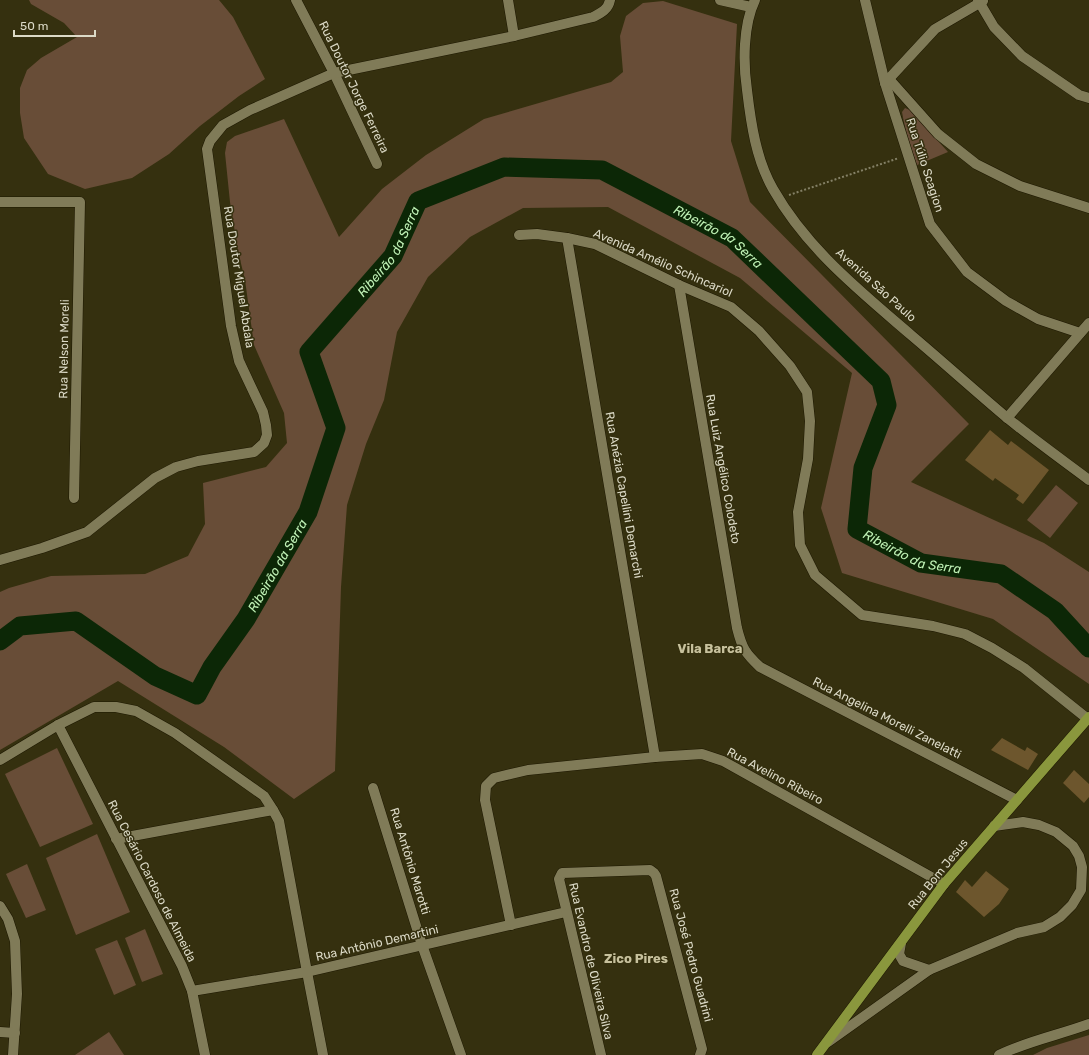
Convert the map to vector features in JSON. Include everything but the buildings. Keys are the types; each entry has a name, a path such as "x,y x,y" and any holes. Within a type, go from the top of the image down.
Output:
{"main road":[{"name":"Rua Bom Jesus","path":"817,1055 944,884 1089,719"}],"street":[{"name":"Rua Doutor Jorge Ferreira","path":"296,0 334,74 377,164"},
{"path":"508,0 514,36"},
{"path":"720,0 753,4"},
{"name":"Rua Túlio Scagion","path":"865,0 907,155 930,224 967,272 1006,301 1038,319 1080,333"},
{"path":"1089,98 1079,95 1022,56 994,27 980,1 934,29 887,81 938,134 976,164 1020,186 1089,208"},
{"name":"Rua Doutor Miguel Abdala","path":"0,560 42,548 87,532 155,478 176,467 198,461 254,452 264,443 267,435 265,418 239,361 231,326 207,149 210,140 223,126 250,110 334,74 514,36 593,17 603,13 609,3"},
{"name":"Avenida São Paulo","path":"753,4 748,20 745,79 754,139 767,178 790,218 845,279 1007,418 1089,480"},
{"name":"Rua Nelson Moreli","path":"0,202 80,202 74,498"},
{"name":"Avenida Amélio Schincariol","path":"519,235 537,234 595,244 679,285 731,307 759,331 790,366 807,392 810,421 808,459 798,512 800,545 815,575 862,615 933,626 965,634 992,648 1024,668 1089,719"},
{"name":"Rua Anézia Capellini Demarchi","path":"567,238 655,757"},
{"name":"Rua Luiz Angélico Colodeto","path":"679,285 737,628 742,646 748,656"},
{"path":"1007,418 1089,323"},
{"name":"Rua Angelina Morelli Zanelatti","path":"748,656 760,667 1017,800"},
{"path":"0,760 58,725 94,707 116,707 136,711 175,733 264,796 274,810 279,821 324,1055"},
{"name":"Rua Cesário Cardoso de Almeida","path":"58,725 182,966 192,991 205,1055"},
{"name":"Rua Avelino Ribeiro","path":"511,925 485,800 486,786 494,778 515,773 655,757 702,754 723,761 944,884"},
{"name":"Rua Antônio Marotti","path":"374,788 422,945 461,1055"},
{"path":"116,839 274,810"},
{"path":"824,1044 929,970 1017,933 1044,927 1060,916 1072,905 1081,890 1082,867 1079,856 1073,846 1056,832 1039,825 1023,822 994,826"},
{"name":"Rua José Pedro Guadrini","path":"562,873 650,870 654,873 701,1052"},
{"name":"Rua Evandro de Oliveira Silva","path":"562,873 558,879 601,1055"},
{"path":"0,906 8,919 15,941 17,994 12,1055"},
{"name":"Rua Antônio Demartini","path":"192,991 307,972 566,912"},
{"path":"901,943 899,954 904,961 929,970"},
{"path":"999,1055 1013,1048 1089,1024"},
{"path":"0,1032 15,1033"}],"path":[{"path":"779,199 907,155"}],"shaded area":[{"path":"29,0 219,0 233,17 265,79 239,96 200,126 169,154 132,178 85,189 48,174 24,138 20,113 20,88 27,70 41,58 77,37 64,23 31,4"},
{"path":"663,1 737,24 731,141 750,202 969,424 911,482 1044,543 1089,572 1089,684 993,619 842,573 821,508 852,373 740,278 608,207 523,208 470,237 428,277 397,332 384,400 366,444 347,505 341,587 335,771 294,799 224,747 118,681 0,750 0,592 51,576 145,574 188,556 205,524 203,483 266,467 287,443 284,413 254,345 245,280 238,251 230,202 225,153 227,142 235,136 284,119 339,237 382,189 426,155 484,119 611,82 623,72 620,36 626,16 643,3"},
{"path":"905,108 910,110 948,152 917,165 903,119 902,112"},
{"path":"1056,485 1078,503 1050,538 1027,520"},
{"path":"57,748 93,824 40,847 5,774"},
{"path":"97,834 130,912 76,935 46,858"},
{"path":"27,864 46,910 26,918 6,874"},
{"path":"145,929 163,974 142,982 125,938"},
{"path":"117,940 136,985 114,995 95,949"},
{"path":"109,1032 124,1055 75,1055"},
{"path":"1089,1035 1089,1055 1033,1055 1047,1048"}],"waterway":[{"name":"Ribeirão da Serra","path":"0,641 20,626 76,621 155,676 197,695 212,667 246,619 308,512 336,428 309,352 393,256 418,201 504,167 602,170 732,238 881,381 887,405 863,468 857,529 921,563 1001,574 1055,611 1089,648"}],"district":[{"name":"Vila Barca","path":"710,648"},
{"name":"Zico Pires","path":"636,958"}]}
